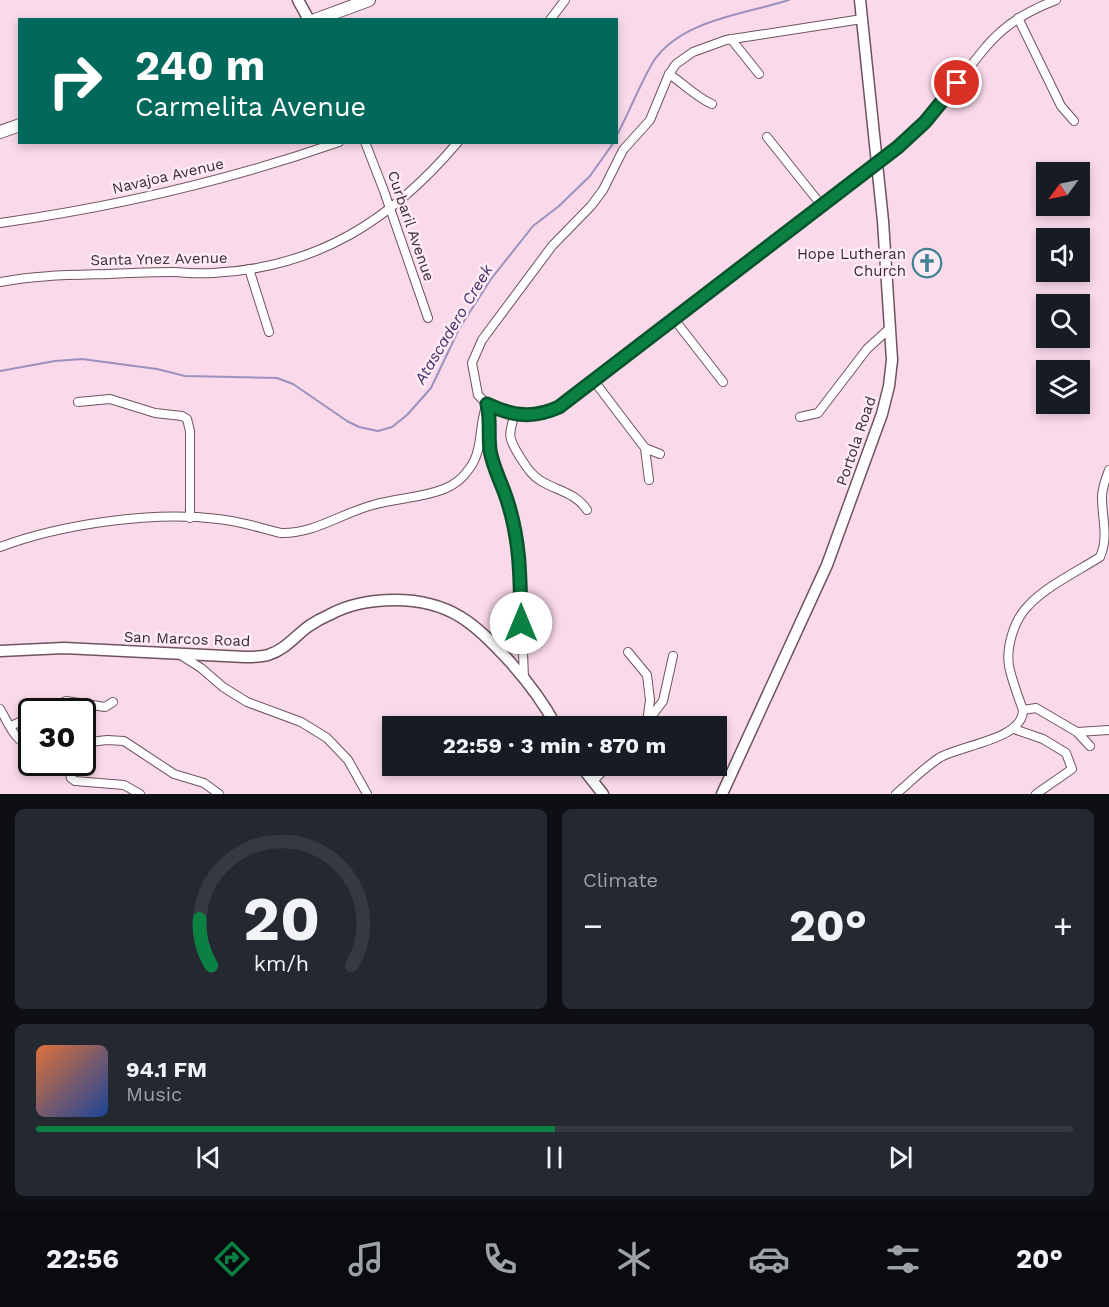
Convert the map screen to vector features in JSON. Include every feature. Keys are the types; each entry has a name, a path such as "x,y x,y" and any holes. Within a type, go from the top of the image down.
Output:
{"main road":[{"path":"320,18 369,0"},
{"path":"0,132 18,126"}],"street":[{"path":"298,0 308,18"},
{"path":"552,18 565,0"},
{"name":"Portola Road","path":"722,794 827,565 882,414 891,372 878,163 860,0"},
{"path":"862,18 731,39 693,52 676,64 669,74 650,120 623,150 603,190 591,206 552,246 482,340 472,363 478,395 487,404 515,414 534,415 547,413 559,407 898,147 925,122 981,50 1002,30 1018,18 1056,0"},
{"path":"1018,18 1061,106 1074,121"},
{"path":"731,39 759,74"},
{"path":"669,74 688,86 700,99 712,104"},
{"path":"767,137 822,206"},
{"name":"Navajoa Avenue","path":"0,223 160,193 280,163 333,144"},
{"name":"Curbaril Avenue","path":"366,144 428,318"},
{"name":"Santa Ynez Avenue","path":"0,282 50,275 212,273 249,269 296,258 349,236 390,209 430,175 456,144"},
{"path":"249,269 269,332"},
{"path":"674,319 723,382"},
{"path":"800,417 818,413 867,349 890,328"},
{"path":"594,381 645,448 649,480"},
{"path":"78,402 110,399 155,413 182,416 187,419 190,431 190,518"},
{"path":"0,547 62,530 146,518 230,520 281,533 312,528 373,505 446,488 461,478 475,462 483,414 487,404"},
{"path":"487,404 490,450 508,503 519,549 524,678"},
{"path":"515,414 509,433 511,443 531,473 542,482 581,501 587,510"},
{"path":"645,448 660,454"},
{"path":"896,794 940,758 999,737 1014,729 1023,717 1023,710 1009,666 1013,634 1027,606 1038,596 1104,552 1108,533 1102,496 1109,470"},
{"name":"San Marcos Road","path":"0,651 64,648 245,657 267,656 283,649 308,626 340,610 374,601 416,600 436,604 472,625 492,642 524,678 549,716"},
{"path":"628,652 646,675 650,700 647,716"},
{"path":"178,654 201,668 241,699 301,722 327,738 348,760 367,794"},
{"path":"652,716 663,701 673,656"},
{"path":"96,705 105,706 113,702"},
{"path":"1023,710 1036,708 1077,732 1090,746"},
{"path":"0,709 18,737"},
{"path":"11,726 18,723"},
{"path":"1014,729 1043,739 1066,753 1072,769 1036,794"},
{"path":"1077,732 1109,730"},
{"path":"96,741 124,741 174,774 204,783 219,794"},
{"path":"70,776 75,782 124,784 140,794"},
{"path":"589,776 603,794"},
{"path":"593,781 598,776"}],"waterway":[{"name":"Atascadero Creek","path":"618,133 653,62 679,37 715,20 789,0"},
{"name":"Atascadero Creek","path":"0,371 55,361 82,359 157,369 185,376 277,378 293,384 359,427 378,431 392,427 407,415 431,388 459,329 491,279 533,226 559,206 590,176 613,144"}],"place":[{"name":"Hope Lutheran Church","path":"927,263"}],"route":[{"path":"521,623 522,583 519,549 508,503 490,450 487,404 507,412 540,415 568,401 898,147 925,122 957,83"}]}
